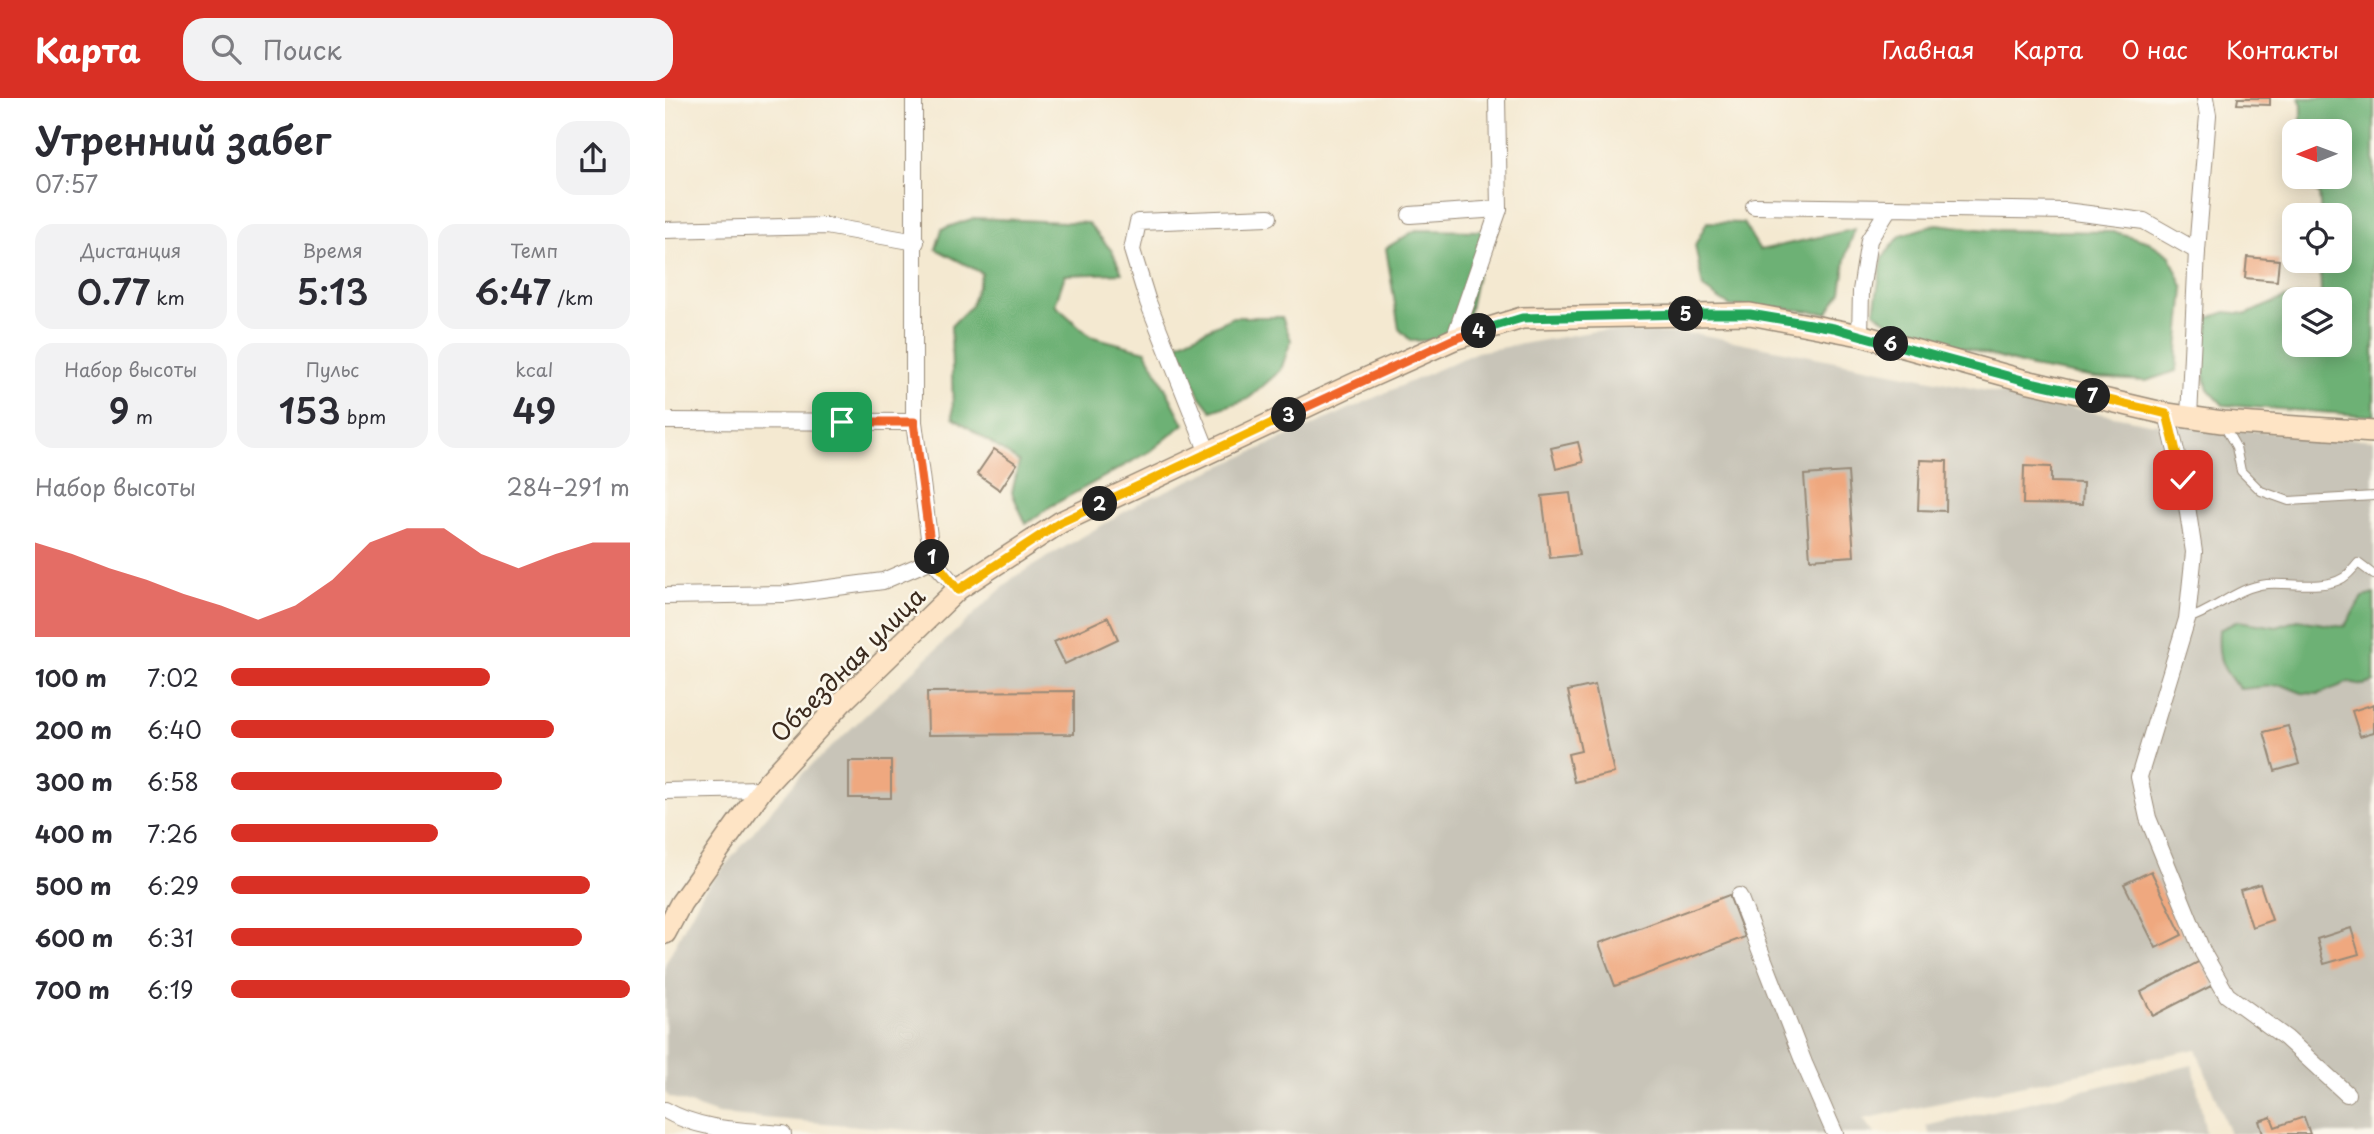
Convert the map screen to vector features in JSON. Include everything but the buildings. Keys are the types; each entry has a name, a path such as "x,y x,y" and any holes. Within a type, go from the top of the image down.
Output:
{"main road":[{"name":"Объездная улица","path":"665,933 681,903 762,789 842,702 958,590 1061,522 1454,339 1522,318 1750,314 1860,335 2026,381 2167,414 2222,422 2374,432"}],"street":[{"path":"914,98 914,422 932,560 958,590"},
{"path":"1454,339 1499,209 1497,98"},
{"path":"2189,417 2197,251 2208,115 2205,98"},
{"path":"1754,206 2065,211 2144,221 2197,251"},
{"path":"1860,335 1861,291 1868,240 1889,208"},
{"path":"1410,215 1499,209"},
{"path":"1208,453 1149,302 1132,250 1138,222 1269,216"},
{"path":"665,230 826,226 916,242"},
{"path":"2167,414 2183,480 2194,552 2187,619 2139,777 2148,818 2203,953 2227,995 2286,1038 2347,1094"},
{"path":"665,421 914,422"},
{"path":"665,596 784,594 883,581 932,560"},
{"path":"665,791 762,789"},
{"path":"1739,896 1804,1063 1836,1134"},
{"path":"665,1110 683,1127 783,1134"}],"lane":[{"path":"2222,422 2236,447 2241,471 2261,491 2289,501 2374,496"},
{"path":"2187,619 2205,614 2234,594 2265,584 2308,585 2341,579 2358,563"},
{"path":"2358,563 2374,569"},
{"path":"2358,563 2374,575"}],"shaded area":[{"path":"1596,331 1698,334 2149,423 2374,440 2374,1134 2230,1134 2196,1049 1863,1119 1875,1134 953,1134 718,1114 669,1097 665,1092 665,964 703,892 800,776 1014,577 1143,501 1477,352"},
{"path":"2193,1065 2206,1134 1930,1134 1926,1126"}],"green space":[{"path":"2299,98 2374,98 2374,416 2223,405 2208,389 2203,371 2200,321 2226,312 2247,314 2282,299 2282,357 2352,357 2352,287 2321,287 2320,273 2352,273 2352,203 2320,203 2319,194 2313,189 2352,189 2352,119 2301,119 2302,105"},
{"path":"974,218 1088,223 1112,251 1122,273 1065,275 1055,305 1090,336 1146,351 1184,424 1151,451 1051,506 1026,524 1012,493 1019,462 953,417 951,326 971,306 982,273 936,249 942,229"},
{"path":"1707,222 1743,223 1760,250 1855,229 1847,252 1841,292 1827,313 1730,306 1703,288 1695,245"},
{"path":"1937,224 1987,230 2116,232 2149,242 2170,256 2184,289 2176,371 2146,381 2095,378 2031,367 1895,328 1874,311 1883,257 1901,235"},
{"path":"1416,230 1486,231 1467,323 1437,340 1411,341 1399,329 1386,248"},
{"path":"1233,317 1282,317 1291,340 1281,370 1248,399 1212,411 1198,393 1177,344"},
{"path":"2374,594 2374,682 2363,685 2349,682 2319,694 2302,693 2282,685 2241,689 2222,663 2219,630 2238,621 2277,627 2298,620 2344,627 2363,597"}],"route":[{"path":"842,422 914,422 932,560 958,590 1061,522 1352,384 1454,339 1522,318 1750,314 1834,328 2026,381 2167,414 2183,480"}]}
